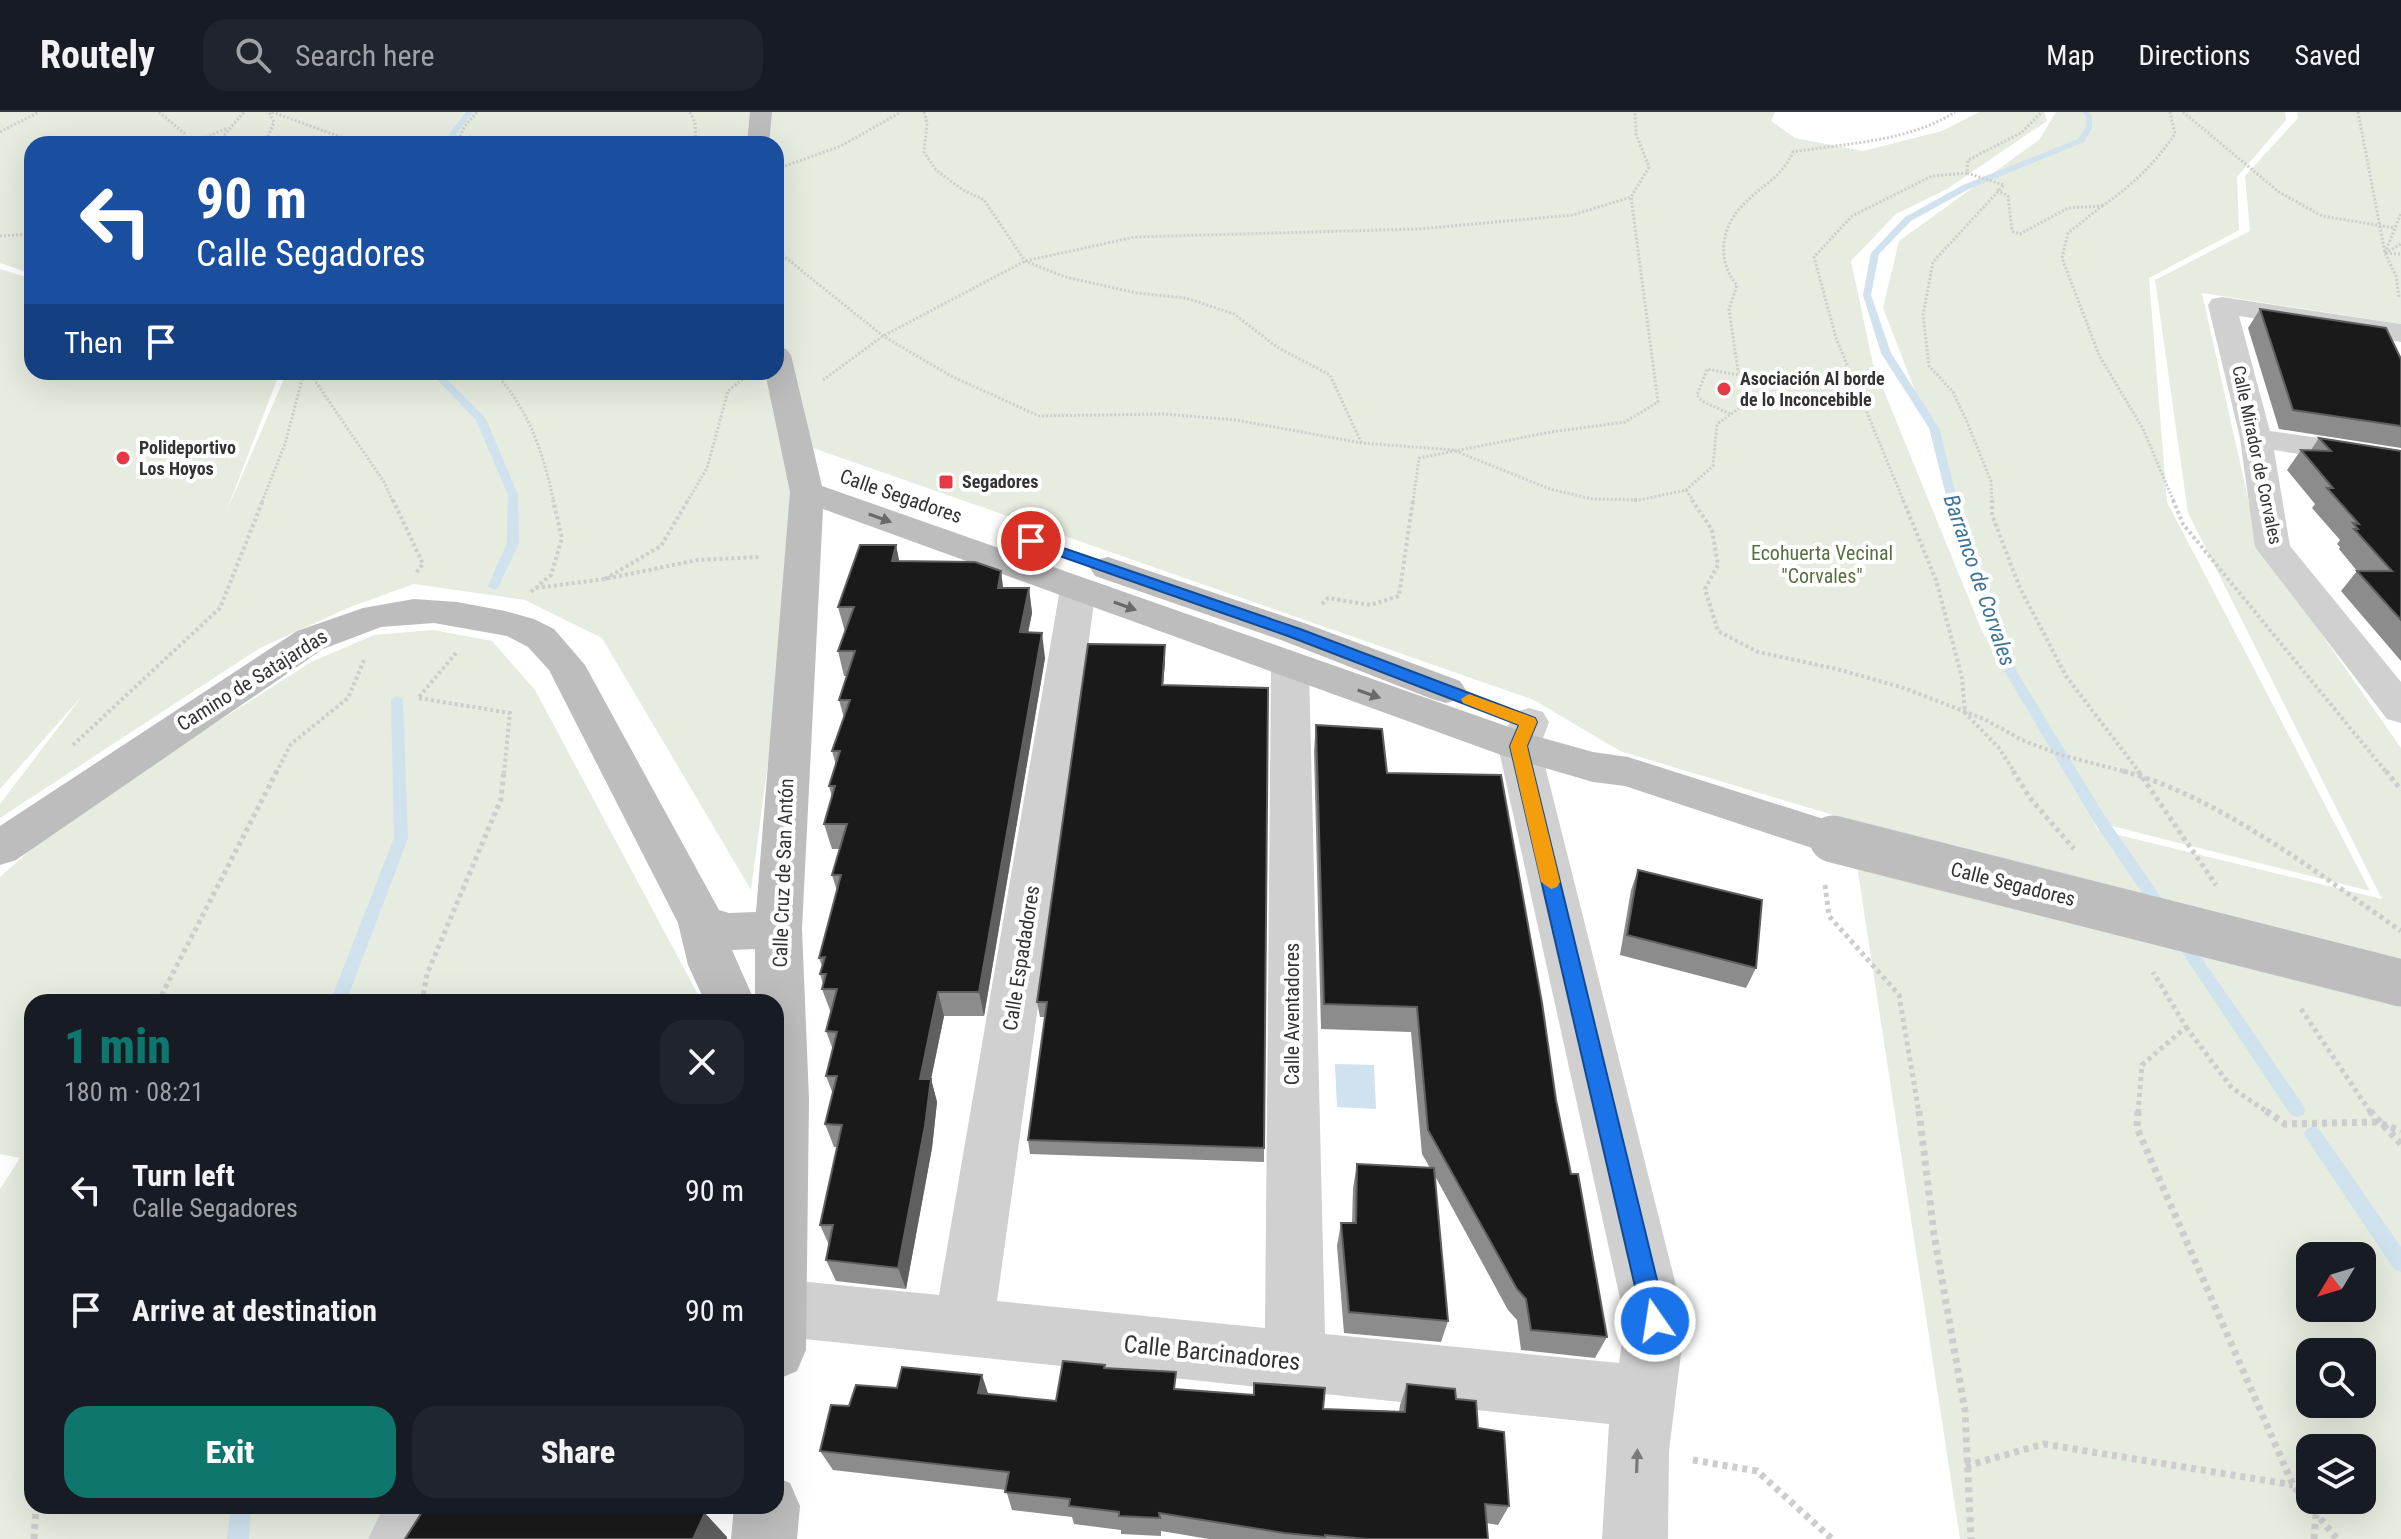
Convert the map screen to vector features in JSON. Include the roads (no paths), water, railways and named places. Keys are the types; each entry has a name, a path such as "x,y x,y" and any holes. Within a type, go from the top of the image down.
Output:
{"street":[{"path":"759,136 761,112"},
{"name":"Calle Mirador de Corvales","path":"2401,333 2222,305 2256,438 2273,547 2401,709"},
{"path":"780,380 803,476"},
{"path":"2256,438 2401,460"},
{"name":"Calle Cruz de San Antón","path":"778,994 778,948 803,476"},
{"name":"Calle Segadores","path":"803,476 1078,589 1292,650"},
{"name":"Calle Segadores","path":"803,476 1524,734 1593,767 1628,772 1826,837 2401,983"},
{"name":"Calle Espadadores","path":"963,1328 1078,589"},
{"name":"Camino de Satajardas","path":"0,848 310,640 351,622 391,612 435,609 499,621 540,637 566,665 715,963 742,970 778,948"},
{"name":"Calle Aventadores","path":"1292,650 1295,1362"},
{"path":"2357,652 2401,657"},
{"path":"1524,734 1655,1321 1637,1451 1635,1539"},
{"name":"Calle Barcinadores","path":"784,1329 963,1328 1645,1397"},
{"path":"401,1539 418,1514"},
{"path":"764,1539 766,1514"}],"water":[{"path":"1335,1064 1374,1065 1376,1109 1337,1107"}],"waterway":[{"path":"453,136 470,112"},
{"name":"Barranco de Corvales","path":"2085,112 2089,116 2089,128 2081,140 1966,187 1908,219 1875,253 1867,295 1886,353 1934,428 1959,527 2011,672 2098,817 2161,909"},
{"path":"443,380 481,419 513,495 513,543 494,586"},
{"path":"341,994 401,838 397,700"},
{"name":"Barranco de Corvales","path":"2181,939 2297,1110"},
{"name":"Barranco de Corvales","path":"2313,1134 2401,1263"},
{"path":"238,1539 240,1514"}],"place":[{"name":"Asociación Al borde de lo Inconcebible","path":"1724,389"},
{"name":"Polideportivo Los Hoyos","path":"123,458"},
{"name":"Segadores","path":"946,482"}],"park label":[{"name":"Ecohuerta Vecinal \"Corvales\"","path":"1822,564"}]}
